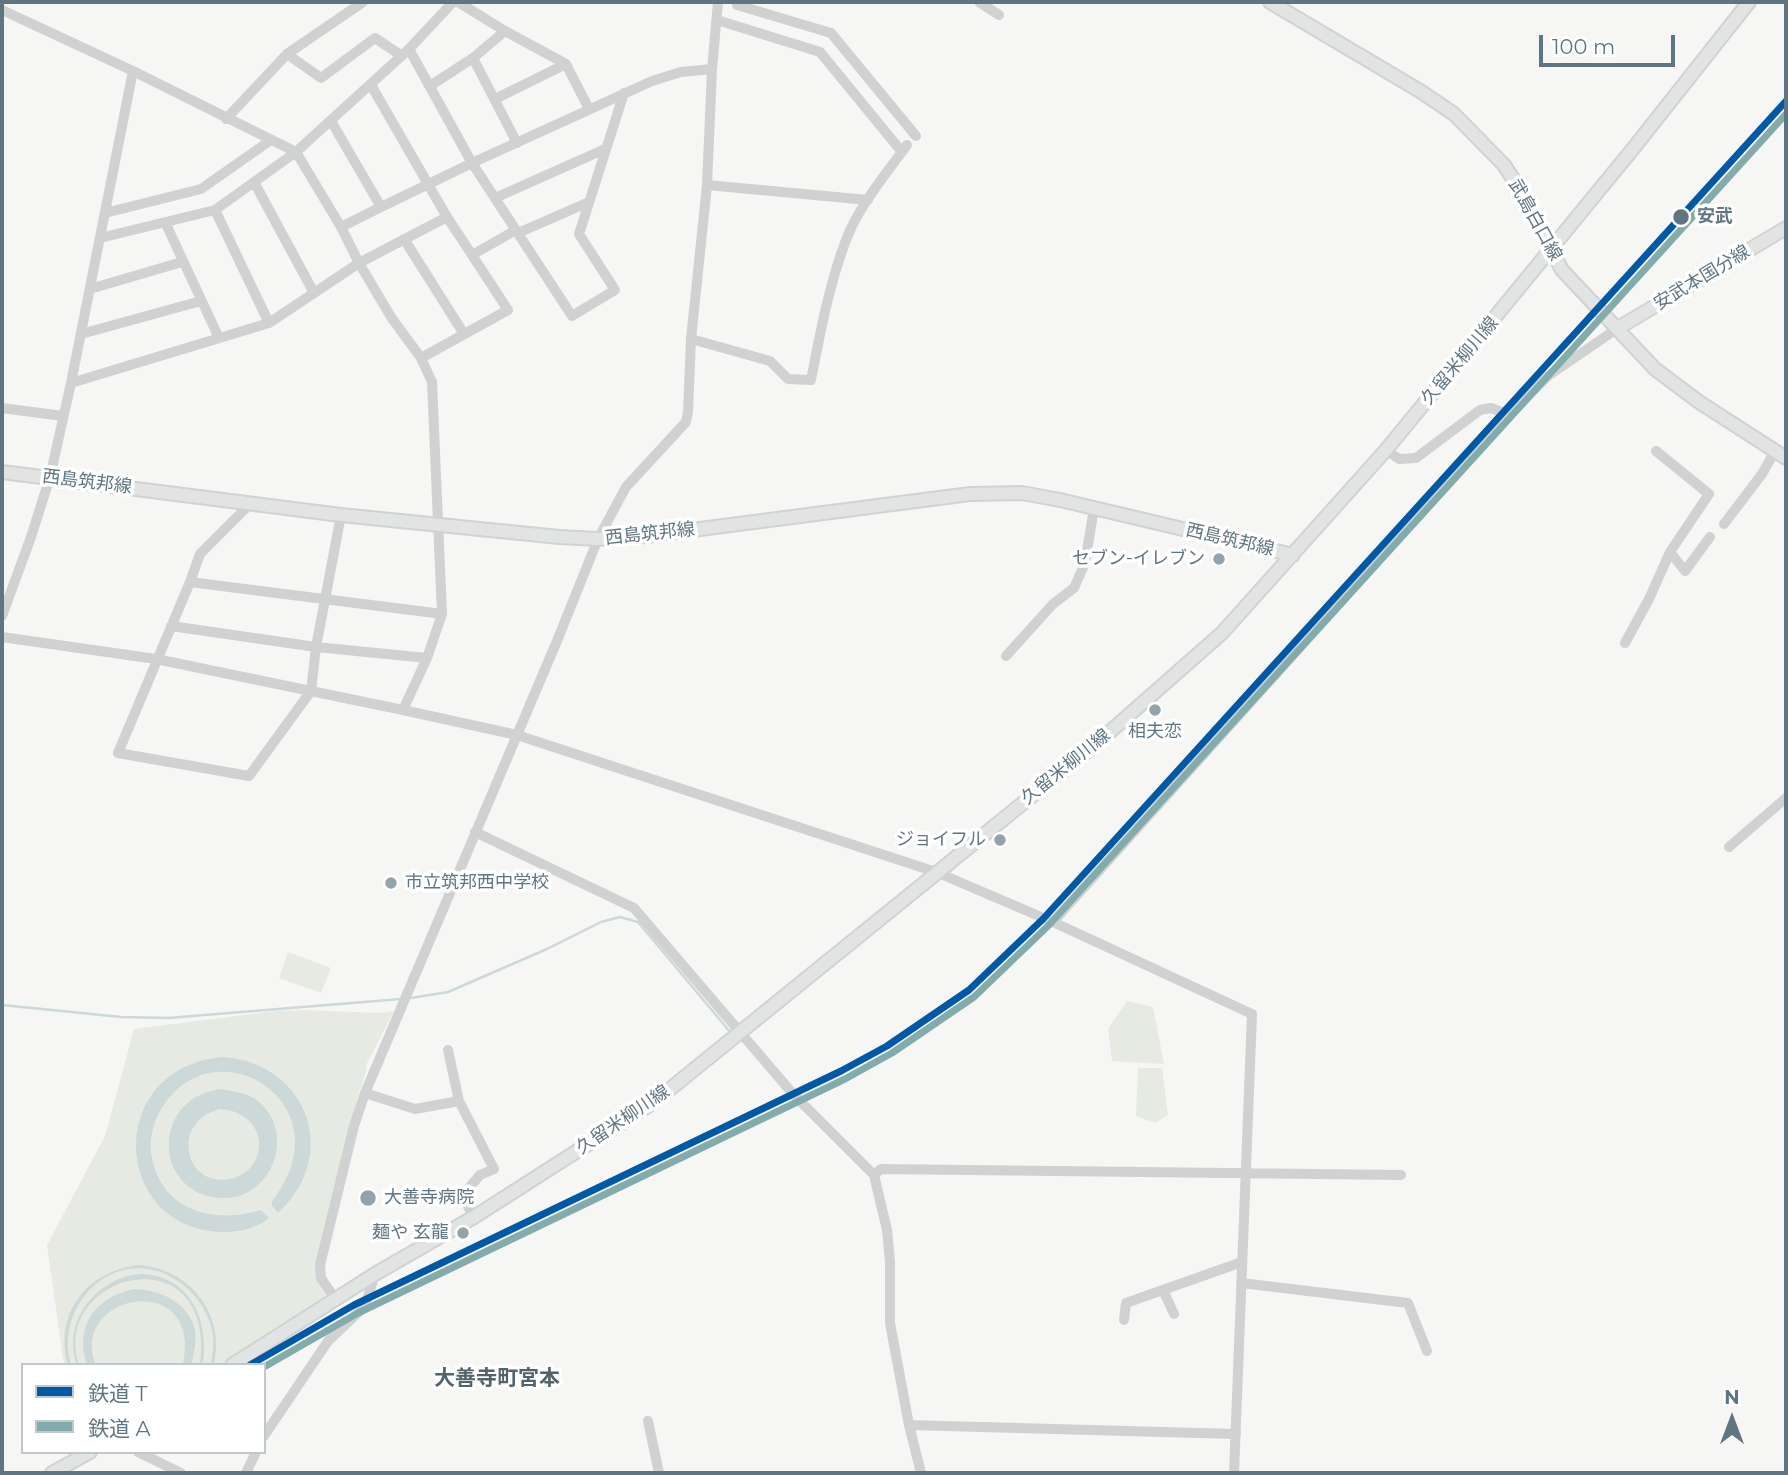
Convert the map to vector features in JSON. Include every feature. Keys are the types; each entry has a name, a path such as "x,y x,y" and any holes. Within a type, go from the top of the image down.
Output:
{"main road":[{"name":"武島白口線","path":"1270,2 1454,114 1504,165 1521,191 1562,270 1601,313 1655,369 1699,402 1781,454"},
{"name":"久留米柳川線","path":"235,1363 375,1274 474,1217 654,1102 1096,744 1222,633 1386,450 1551,250 1749,2"},
{"name":"安武本国分線","path":"1618,328 1786,228"},
{"name":"西島筑邦線","path":"2,472 341,515 598,539 659,534 974,494 1022,493 1293,555"},
{"path":"52,1473 86,1454"}],"street":[{"path":"15,2 5,11 296,152 391,317 421,358 432,382 442,614 428,658 404,709"},
{"path":"226,119 287,54 363,2"},
{"path":"100,238 215,210 296,152 406,52 455,2 566,64 589,109"},
{"path":"336,1300 321,1278 320,1265 354,1126 365,1093 598,539 626,487 686,422 691,339 707,185 718,2"},
{"path":"738,2 737,5 831,33 916,136"},
{"path":"979,2 999,15"},
{"path":"691,339 770,361 788,379 811,380 824,314 846,239 868,200 904,149 820,52 717,20"},
{"path":"430,86 473,58 505,31"},
{"path":"287,54 321,78 375,38 406,52 430,86 472,163 572,316 615,290 579,234 624,93"},
{"path":"473,58 517,142"},
{"path":"495,99 566,64"},
{"path":"341,227 472,163 652,81 681,72 712,69"},
{"path":"2,616 50,477 133,71"},
{"path":"371,85 447,217 508,310 421,358"},
{"path":"331,121 381,207"},
{"path":"105,213 201,188 271,140"},
{"path":"495,198 605,149"},
{"path":"254,182 314,293"},
{"path":"707,185 868,200"},
{"path":"194,190 202,213"},
{"path":"472,255 517,232 589,202"},
{"path":"215,210 269,323"},
{"path":"71,383 269,323 359,263 447,217"},
{"path":"165,222 219,338"},
{"path":"404,239 464,334"},
{"path":"90,289 182,262"},
{"path":"81,334 201,301"},
{"path":"1053,922 1509,415 1548,376 1618,328"},
{"path":"2,408 63,416"},
{"path":"1386,450 1399,459 1416,458 1480,410 1491,408 1509,415"},
{"path":"1625,643 1670,552 1709,494 1656,451"},
{"path":"1724,524 1762,474 1781,454"},
{"path":"251,503 200,554 118,753 249,776 311,691 316,647 341,515"},
{"path":"1006,656 1053,604 1074,588 1085,563 1094,508"},
{"path":"1670,552 1685,571 1710,537"},
{"path":"190,582 442,614"},
{"path":"171,626 316,647 428,658"},
{"path":"2,638 156,659 404,709 517,735 936,873 1053,922 1252,1014 1234,1473"},
{"path":"1729,847 1786,798"},
{"path":"475,832 634,908 793,1094 874,1175 887,1230 890,1323 921,1473"},
{"path":"449,1050 459,1101 494,1169 480,1175 462,1196 474,1217"},
{"path":"365,1093 415,1109 459,1101"},
{"path":"874,1175 881,1169 1401,1175"},
{"path":"1124,1320 1126,1303 1242,1262"},
{"path":"266,1433 328,1341 365,1306 375,1274"},
{"path":"1241,1283 1408,1303 1427,1351"},
{"path":"1163,1290 1174,1314"},
{"path":"648,1421 659,1473"},
{"path":"909,1425 1236,1434"},
{"path":"142,1454 181,1473"},
{"path":"246,1473 255,1454"}],"shaded area":[{"path":"288,952 331,968 321,993 279,978"},
{"path":"1127,1001 1153,1007 1164,1064 1112,1061 1108,1029"},
{"path":"276,1011 394,1011 366,1065 357,1099 319,1278 329,1298 226,1363 64,1363 47,1245 105,1136 134,1029"},
{"path":"224,1057 253,1063 277,1076 295,1094 306,1116 311,1140 308,1166 297,1190 278,1213 272,1206 272,1201 291,1166 295,1135 286,1108 267,1087 243,1075 215,1072 188,1081 165,1103 154,1126 151,1153 156,1172 165,1188 177,1200 207,1214 243,1214 261,1210 269,1218 248,1229 224,1232 187,1225 159,1206 142,1179 136,1148 141,1116 157,1088 185,1067"},
{"path":"1138,1068 1162,1068 1168,1115 1155,1123 1136,1116"},
{"path":"219,1089 238,1092 255,1099 268,1112 275,1127 277,1144 267,1175 255,1188 240,1196 216,1198 199,1193 180,1178 171,1159 169,1138 176,1117 182,1109 193,1099","holes":["220,1109 230,1110 253,1125 259,1151 253,1165 244,1173 229,1179 213,1179 201,1173 193,1164 189,1139 194,1126 204,1116"]},
{"path":"138,1265 156,1268 188,1284 209,1311 216,1346 214,1363 211,1363 212,1331 199,1301 180,1282 168,1275 142,1268 113,1274 99,1281 88,1292 72,1318 68,1349 71,1363 68,1363 65,1346 70,1312 89,1286 119,1269"},
{"path":"142,1274 159,1277 173,1283 185,1293 200,1318 203,1363 200,1363 198,1323 184,1295 161,1282 135,1280 109,1289 88,1307 76,1333 79,1363 76,1363 73,1349 74,1332 79,1317 98,1292 126,1277"},
{"path":"134,1289 144,1290 163,1295 180,1305 192,1321 195,1335 192,1363 183,1363 184,1334 174,1314 157,1303 136,1302 116,1308 100,1321 92,1341 96,1363 87,1363 84,1351 86,1325 99,1306"}],"waterway":[{"path":"411,998 448,992 601,922 620,917 638,922 731,1033"},
{"path":"2,1005 121,1017 168,1018 401,999"}],"rail line":[{"name":"T","path":"253,1363 354,1305 841,1071 887,1046 969,990 1043,919 1786,101"},
{"name":"A","path":"266,1366 358,1313 845,1079 892,1053 974,997 1049,925 1786,114"}],"place":[{"name":"安武","path":"1681,217"},
{"name":"セブン-イレブン","path":"1219,559"},
{"name":"相夫恋","path":"1155,710"},
{"name":"ジョイフル","path":"1000,840"},
{"name":"市立筑邦西中学校","path":"391,883"},
{"name":"大善寺病院","path":"368,1198"},
{"name":"麺や 玄龍","path":"463,1233"}],"district":[{"name":"大善寺町宮本","path":"497,1379"}]}
